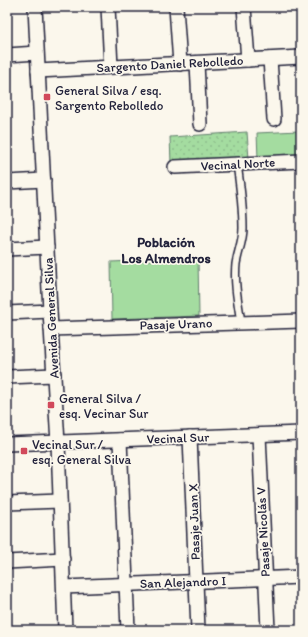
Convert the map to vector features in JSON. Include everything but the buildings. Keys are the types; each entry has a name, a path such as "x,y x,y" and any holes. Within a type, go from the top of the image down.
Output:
{"street":[{"name":"Avenida General Silva","path":"35,7 58,443 66,630"},
{"path":"108,7 111,67"},
{"path":"176,7 180,64"},
{"path":"244,7 248,60"},
{"path":"7,55 38,53"},
{"name":"Sargento Daniel Rebolledo","path":"38,71 301,57"},
{"path":"270,59 274,120"},
{"path":"197,63 200,124"},
{"name":"Vecinal Norte","path":"175,167 301,161"},
{"path":"7,182 44,180"},
{"path":"7,249 47,247"},
{"path":"7,313 50,311"},
{"name":"Pasaje Urano","path":"51,329 301,320"},
{"path":"7,377 54,375"},
{"name":"Vecinal Sur","path":"7,444 301,433"},
{"name":"Pasaje Nicolás V","path":"259,435 268,630"},
{"name":"Pasaje Juan X","path":"190,437 198,630"},
{"path":"120,440 128,630"},
{"path":"7,503 60,501"},
{"path":"7,562 63,560"},
{"name":"San Alejandro I","path":"64,587 301,577"}],"lane":[{"path":"237,164 242,200 243,228 242,241 236,265 236,286 241,322"}],"green space":[{"path":"299,131 301,157 258,159 257,133"},
{"path":"247,132 249,159 171,164 170,137"},
{"path":"198,258 199,316 112,319 111,262"}],"place":[{"name":"General Silva / esq. Sargento Rebolledo","path":"47,97"},
{"name":"General Silva / esq. Vecinar Sur","path":"51,405"},
{"name":"Vecinal Sur / esq. General Silva","path":"24,451"}],"district":[{"name":"Población Los Almendros","path":"166,250"}]}
